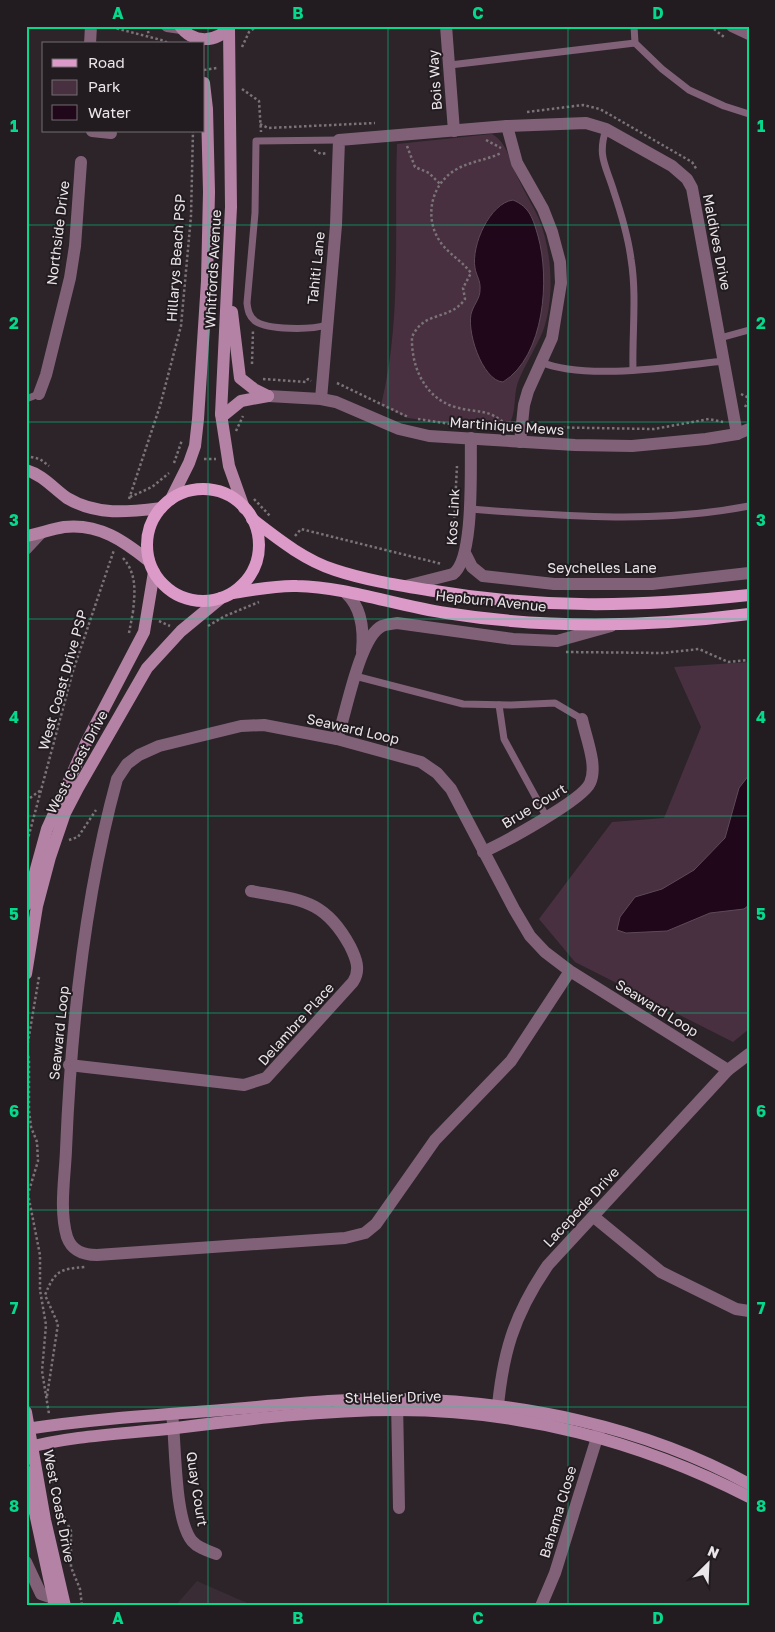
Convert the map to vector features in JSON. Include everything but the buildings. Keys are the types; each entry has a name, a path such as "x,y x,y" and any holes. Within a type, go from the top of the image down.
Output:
{"main road":[{"path":"184,32 203,40 222,35 230,27"},
{"name":"Whitfords Avenue","path":"230,27 232,207 221,414 227,460 244,508"},
{"name":"Whitfords Avenue","path":"171,499 191,457 198,419 207,281 208,145 205,98"},
{"path":"229,282 240,378 254,389 268,396"},
{"path":"221,414 225,414 241,401 268,396"},
{"path":"26,470 37,473 68,498 99,511 127,512 161,508"},
{"path":"26,536 66,527 100,530 119,538 151,567 166,588 182,598 202,601 221,598 233,593 248,578 257,560 258,539 252,519 244,508 222,493 196,490 171,499 161,508 151,524 147,542 151,567"},
{"name":"Hepburn Avenue","path":"252,519 287,546 335,570 406,586 524,603 593,606 671,604 749,595"},
{"name":"West Coast Drive","path":"26,905 47,829 87,742 142,637 151,567"},
{"name":"Hepburn Avenue","path":"233,593 298,586 346,593 446,613 504,620 618,624 666,623 749,614"},
{"name":"West Coast Drive","path":"26,974 37,906 47,865 65,813 147,668 181,631 221,598"},
{"name":"St Helier Drive","path":"29,1447 114,1432 174,1428 398,1404"},
{"name":"St Helier Drive","path":"28,1429 172,1414 398,1404 498,1410 599,1431 681,1453 749,1484"},
{"name":"West Coast Drive","path":"26,1412 29,1447 65,1606"},
{"name":"St Helier Drive","path":"599,1431 749,1497"},
{"name":"West Coast Drive","path":"26,1471 54,1602"}],"street":[{"path":"90,42 91,26"},
{"path":"167,26 184,32"},
{"name":"Bois Way","path":"446,26 454,131"},
{"path":"732,26 749,34"},
{"name":"Maldives Drive","path":"339,140 574,122 606,129 672,166 687,179 692,188 734,418 743,431"},
{"path":"507,126 517,163 543,209 560,262 560,299 552,338 515,426 520,442"},
{"path":"102,132 111,133"},
{"name":"Tahiti Lane","path":"321,398 336,225 339,140"},
{"name":"Northside Drive","path":"39,394 46,375 70,278 81,162"},
{"name":"Martinique Mews","path":"268,396 321,398 350,406 413,433 520,442 632,446 743,431"},
{"name":"Kos Link","path":"406,586 453,574 466,555 470,509 471,438"},
{"path":"26,549 40,534"},
{"name":"Seychelles Lane","path":"466,555 472,567 483,576 554,584 652,584 749,573"},
{"path":"346,593 355,601 363,635 362,656"},
{"path":"337,739 362,656 371,637 381,626 397,624 513,639 556,641 618,624"},
{"name":"Brue Court","path":"483,852 577,798 590,784 593,764 582,719"},
{"name":"Seaward Loop","path":"570,971 511,1060 435,1140 376,1224 365,1233 354,1237 96,1255 86,1255 76,1251 67,1236 64,1216 69,1065 91,896 117,779 127,764 139,755 159,746 241,726 264,725 337,739 421,762 436,773 451,790 530,936 545,952 570,971 728,1070"},
{"name":"Delambre Place","path":"69,1065 244,1085 266,1078 354,982 358,967 345,937 333,920 322,910 307,902 251,891"},
{"name":"Lacepede Drive","path":"498,1410 504,1362 519,1313 548,1265 728,1070 749,1054"},
{"path":"594,1217 661,1272 736,1309 749,1311"},
{"path":"398,1404 399,1508"},
{"name":"Quay Court","path":"172,1414 177,1478 183,1519 188,1535 194,1543 216,1554"},
{"name":"Bahama Close","path":"541,1606 555,1573 599,1431"},
{"path":"26,1562 41,1594 54,1602"}],"lane":[{"path":"634,26 635,43 662,69 689,90 724,106 749,114"},
{"path":"450,65 635,43"},
{"path":"606,129 601,151 602,160 619,206 631,259 634,287 632,370"},
{"path":"326,325 304,329 260,324 248,313 247,303 255,214 256,141 339,140"},
{"path":"720,338 749,330"},
{"path":"541,362 554,367 632,370 724,361"},
{"path":"26,399 39,394"},
{"path":"470,509 640,518 713,513 749,506"},
{"path":"355,676 463,704 555,703 582,719"},
{"path":"499,705 504,738 546,816"}],"path":[{"path":"108,26 166,42"},
{"path":"147,26 149,36"},
{"path":"519,112 583,105 600,109 692,162 698,174"},
{"path":"260,124 268,128 384,123"},
{"path":"484,128 486,140 506,150 486,160 460,167 450,173 440,184 431,203 433,226 439,241 471,272 463,288 465,299 462,304 450,312 424,321 415,330 412,347 418,375 424,384 447,404 464,409 488,412 515,426"},
{"name":"Hillarys Beach PSP","path":"129,498 160,406 183,318 191,216 193,132"},
{"path":"405,135 410,158 416,167 429,173 440,184"},
{"path":"337,384 411,418 455,424"},
{"path":"482,426 654,429 709,419 723,422 740,415 749,399 736,391"},
{"path":"122,499 129,498 152,487 166,477 178,453 191,457 227,460"},
{"path":"26,456 40,459 52,468"},
{"path":"452,544 457,466"},
{"path":"254,498 276,521"},
{"path":"288,532 294,537"},
{"name":"West Coast Drive PSP","path":"26,846 72,671 114,550"},
{"path":"443,564 448,559"},
{"path":"26,801 42,790"},
{"path":"46,1398 58,1324 45,1295 54,1276 62,1269 91,1266"},
{"path":"47,1402 51,1426"},
{"path":"52,1486 55,1456 54,1442"},
{"path":"52,1492 71,1531 71,1567 80,1589 82,1606"}],"shaded area":[{"path":"197,1581 254,1606 175,1606"}],"green space":[{"path":"492,134 505,148 520,183 539,219 547,245 550,289 547,318 543,331 518,382 513,416 508,426 464,426 408,418 381,405 388,373 394,309 397,144"},
{"path":"749,662 749,1029 733,1042 575,962 539,919 612,822 664,818 701,727 674,667"}],"water":[{"path":"513,200 523,206 530,214 538,236 544,273 543,294 541,315 536,335 528,354 517,370 503,382 495,379 488,373 482,364 473,341 470,319 480,293 480,284 475,268 476,248 479,237 484,226 497,209"},
{"path":"749,775 749,905 744,909 710,913 667,931 626,933 617,930 620,917 635,897 662,889 694,870 725,838 739,788"}]}
